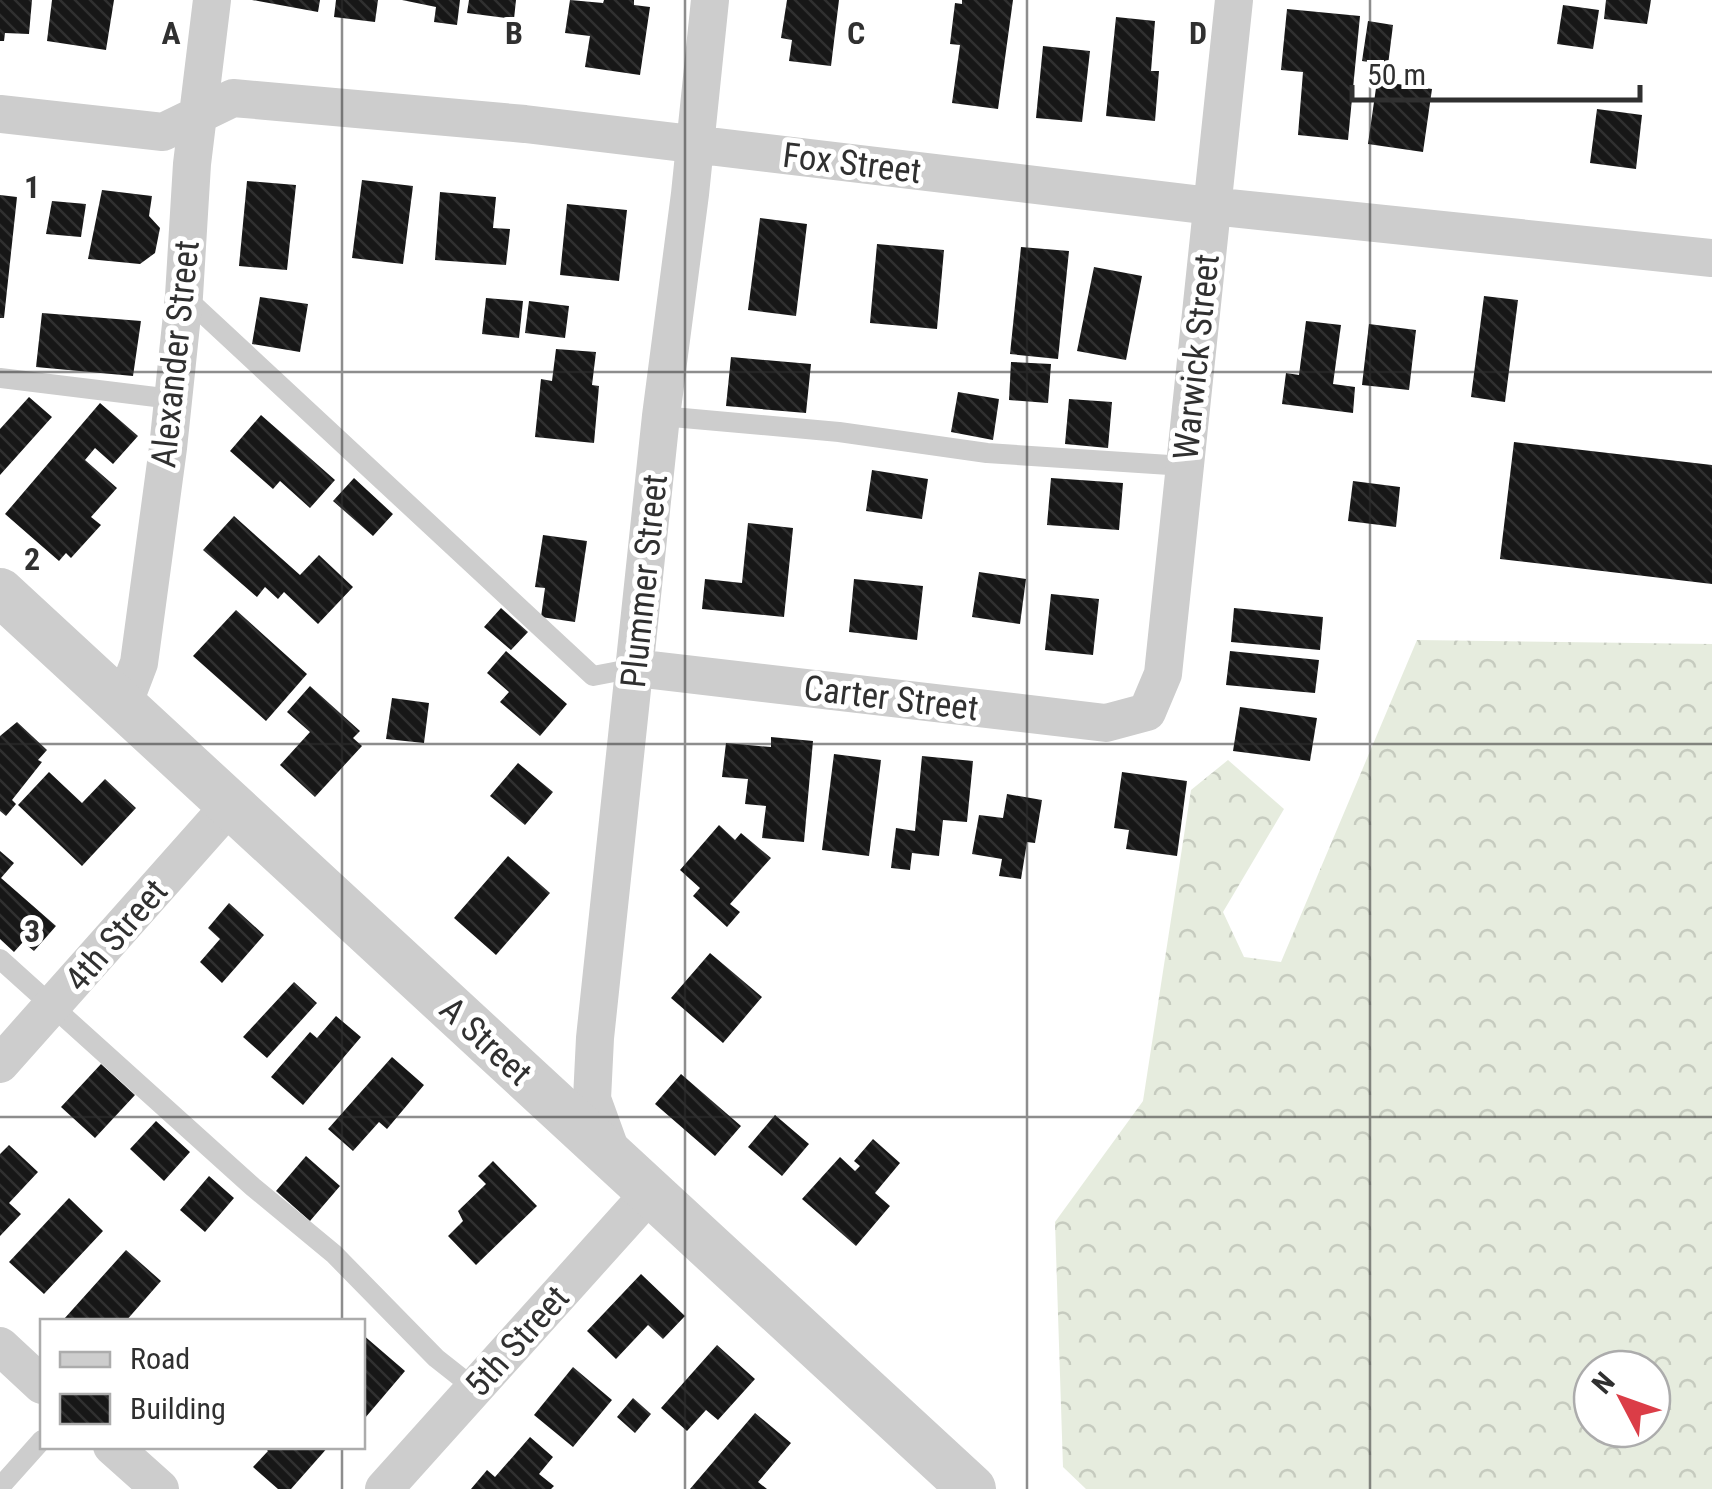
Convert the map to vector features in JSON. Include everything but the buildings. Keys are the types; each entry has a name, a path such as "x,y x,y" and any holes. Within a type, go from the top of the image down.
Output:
{"street":[{"name":"Alexander Street","path":"123,705 139,662 184,296 192,164 212,0"},
{"name":"Plummer Street","path":"614,1159 592,1099 661,416 710,0"},
{"name":"Warwick Street","path":"1147,712 1162,674 1234,0"},
{"name":"Fox Street","path":"0,114 162,132 232,98 526,124 1211,206 1712,258"},
{"name":"A Street","path":"0,592 972,1489"},
{"name":"Carter Street","path":"635,668 1106,723 1147,712"},
{"name":"4th Street","path":"0,1064 232,804"},
{"name":"5th Street","path":"384,1489 650,1193"},
{"path":"0,1346 40,1383"},
{"path":"115,1449 160,1489"}],"lane":[{"path":"184,296 593,676 635,668"},
{"path":"0,378 172,399"},
{"path":"661,416 839,432 987,452 1185,466"},
{"path":"0,959 253,1187 334,1254 436,1358 474,1388"},
{"path":"0,1487 40,1442"}],"green space":[{"path":"1417,640 1712,644 1712,1489 1086,1489 1063,1467 1055,1222 1143,1101 1191,790 1228,760 1284,809 1223,912 1244,957 1281,962"}]}
